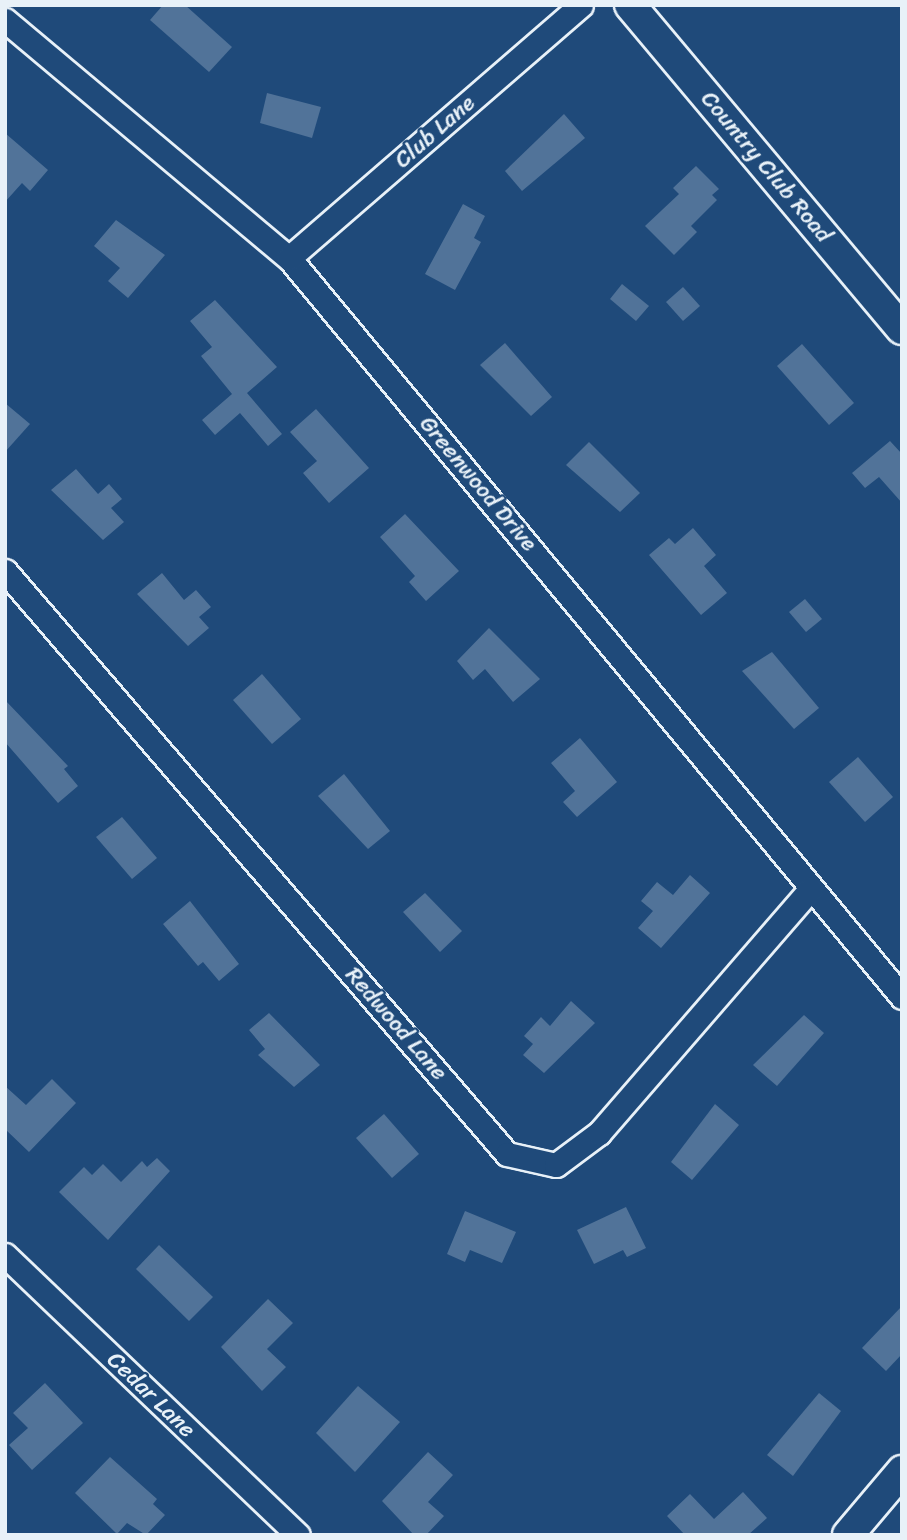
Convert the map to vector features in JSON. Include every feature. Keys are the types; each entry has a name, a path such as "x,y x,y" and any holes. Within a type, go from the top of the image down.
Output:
{"street":[{"name":"Club Lane","path":"289,258 581,5"},
{"name":"Country Club Road","path":"630,5 902,329"},
{"name":"Greenwood Drive","path":"5,20 289,258 902,997"},
{"name":"Redwood Lane","path":"5,571 507,1154 556,1165 600,1133 810,889"},
{"name":"Cedar Lane","path":"5,1255 298,1535"},
{"path":"848,1535 902,1471"}],"building":[{"path":"163,5 185,5 232,47 209,72 150,20"},
{"path":"267,93 321,107 312,138 260,123"},
{"path":"564,114 585,138 522,191 505,171"},
{"path":"5,133 48,170 30,191 22,183 5,202"},
{"path":"696,166 719,189 712,195 717,200 691,226 697,232 674,255 645,226 679,194 673,188"},
{"path":"463,204 485,216 474,238 481,242 455,290 425,274"},
{"path":"116,220 165,255 128,298 108,281 120,268 94,246"},
{"path":"622,284 649,306 636,321 610,299"},
{"path":"683,287 700,306 683,321 666,302"},
{"path":"215,300 277,367 247,393 282,434 268,446 240,413 215,435 202,420 232,394 201,356 212,347 190,321"},
{"path":"505,343 552,397 531,416 480,365"},
{"path":"802,344 854,403 829,425 777,366"},
{"path":"5,403 30,424 5,452"},
{"path":"316,409 369,468 329,503 303,473 317,461 290,432"},
{"path":"890,441 902,454 902,503 879,477 865,488 852,473"},
{"path":"589,442 640,493 620,512 566,465"},
{"path":"76,469 98,494 109,484 122,499 111,508 124,522 103,540 51,490"},
{"path":"405,514 459,571 426,601 409,582 415,576 380,537"},
{"path":"693,528 716,555 704,566 727,593 701,615 649,555 669,538 675,544"},
{"path":"162,573 184,600 196,590 211,607 199,617 209,628 188,646 137,594"},
{"path":"805,599 822,619 806,632 789,612"},
{"path":"489,628 540,679 513,702 485,669 473,680 457,661"},
{"path":"772,652 819,708 794,729 742,671"},
{"path":"262,674 301,719 272,744 233,700"},
{"path":"5,700 68,766 64,769 78,786 58,803 5,742"},
{"path":"580,738 617,782 577,817 563,802 575,791 551,763"},
{"path":"858,757 893,797 865,822 829,782"},
{"path":"344,774 390,831 368,849 318,796"},
{"path":"122,817 157,858 132,879 96,837"},
{"path":"690,875 710,893 661,948 638,928 653,911 641,901 657,882 673,895"},
{"path":"425,893 462,931 440,952 403,912"},
{"path":"190,901 239,964 219,981 203,962 198,966 163,924"},
{"path":"571,1001 595,1023 544,1073 523,1055 533,1044 524,1036 541,1017 550,1026"},
{"path":"269,1013 320,1065 294,1087 258,1055 265,1049 249,1030"},
{"path":"804,1015 824,1033 777,1086 753,1065"},
{"path":"52,1079 76,1103 29,1152 5,1129 5,1086 26,1105"},
{"path":"715,1104 739,1125 692,1180 671,1162"},
{"path":"384,1114 419,1154 392,1178 356,1138"},
{"path":"157,1158 170,1171 108,1240 59,1192 84,1167 92,1175 103,1164 121,1182 142,1161 147,1167"},
{"path":"626,1207 646,1248 627,1257 623,1250 594,1264 577,1230"},
{"path":"465,1211 516,1232 502,1263 470,1250 465,1262 447,1254"},
{"path":"159,1245 213,1297 189,1321 136,1269"},
{"path":"268,1299 293,1323 267,1349 286,1367 262,1391 221,1347"},
{"path":"902,1306 902,1354 886,1371 862,1348"},
{"path":"45,1383 83,1423 32,1470 9,1445 28,1428 13,1413"},
{"path":"358,1386 400,1422 355,1472 316,1433"},
{"path":"819,1393 841,1411 793,1476 767,1455"},
{"path":"428,1452 453,1475 428,1502 444,1516 426,1535 414,1535 382,1501"},
{"path":"110,1457 157,1499 153,1504 165,1515 146,1535 127,1523 117,1534 75,1493"},
{"path":"743,1492 767,1518 748,1535 685,1535 667,1516 690,1494 714,1519"}]}
